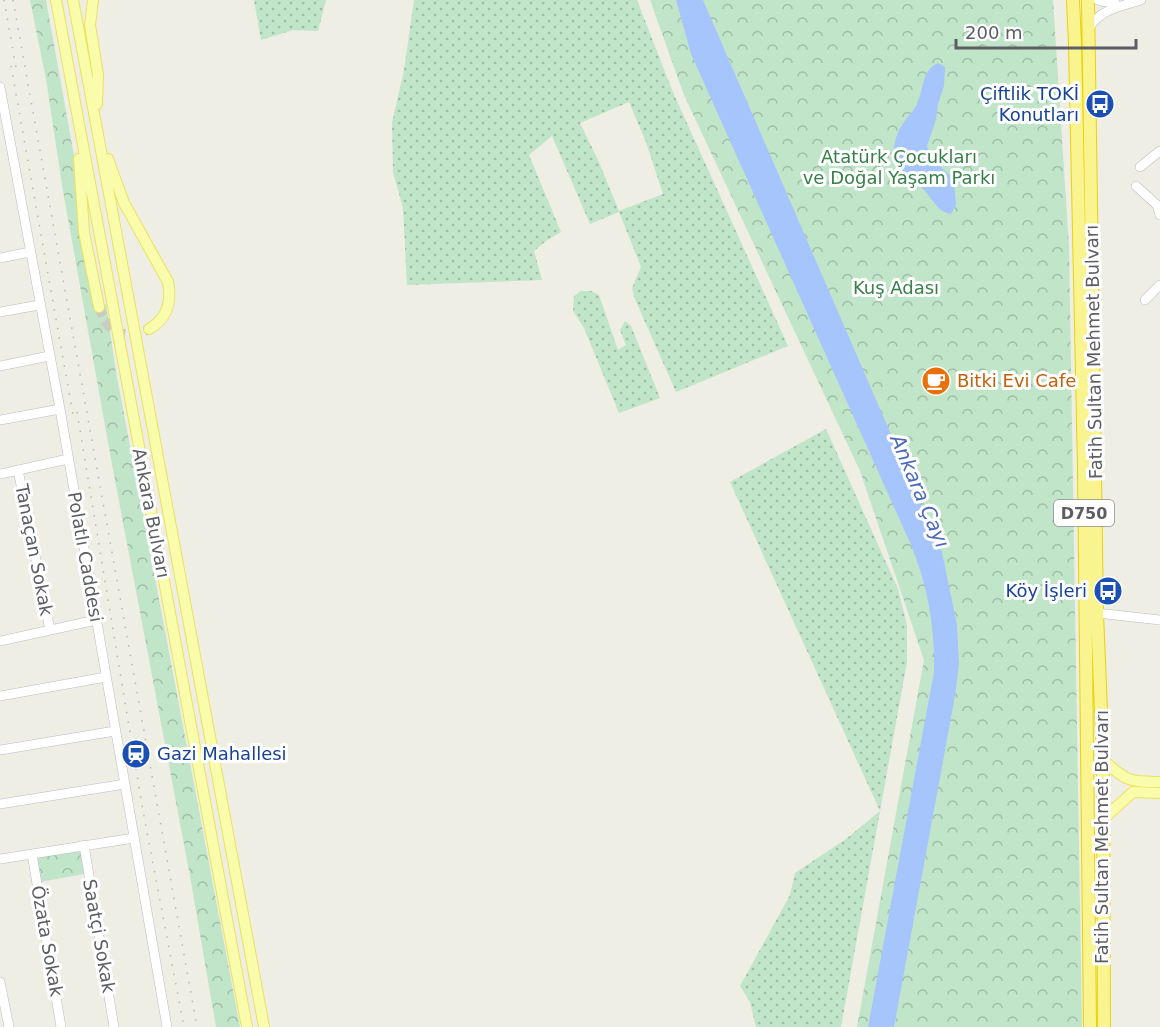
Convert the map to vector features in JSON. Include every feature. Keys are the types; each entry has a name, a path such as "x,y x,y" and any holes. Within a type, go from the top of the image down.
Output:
{"highway":[{"name":"Fatih Sultan Mehmet Bulvarı","path":"1073,0 1076,44 1084,466 1090,1027"},
{"name":"Fatih Sultan Mehmet Bulvarı","path":"1088,0 1097,613 1103,760 1104,1027"}],"main road":[{"name":"Ankara Bulvarı","path":"54,0 247,1027"},
{"name":"Ankara Bulvarı","path":"73,0 264,1027"},
{"path":"93,0 90,25 98,75 97,129 123,203 168,282 170,292 168,308 159,322 149,329"},
{"path":"68,68 80,168 84,232 99,307"},
{"path":"1103,760 1133,787 1160,793"},
{"path":"1102,820 1133,787 1160,782"}],"street":[{"path":"1098,0 1104,2 1115,0"},
{"path":"1089,28 1092,22 1104,12 1141,0"},
{"name":"Polatlı Caddesi","path":"0,87 3,115 60,409 167,1027"},
{"path":"1140,167 1160,151"},
{"path":"1136,186 1157,205 1160,215"},
{"path":"0,258 30,252"},
{"path":"1145,300 1160,285"},
{"path":"0,312 39,305"},
{"path":"0,366 49,356"},
{"path":"0,420 60,409"},
{"path":"0,474 68,459"},
{"name":"Tanaçan Sokak","path":"18,470 50,630"},
{"path":"1097,613 1160,620"},
{"path":"0,641 96,620"},
{"path":"0,696 106,677"},
{"path":"0,750 115,731"},
{"path":"0,804 125,784"},
{"path":"0,859 134,838"},
{"name":"Saatçi Sokak","path":"84,846 114,1027"},
{"name":"Özata Sokak","path":"32,854 61,1027"},
{"path":"0,982 9,1027"}],"green space":[{"path":"30,0 46,0 76,167 78,227 99,307 106,304 116,372 240,1027 216,1027 190,876 111,459 63,191 46,79"},
{"path":"254,0 326,0 318,31 293,30 261,40"},
{"path":"414,0 637,0 672,90 788,346 676,392 634,297 632,288 641,267 619,212 590,224 552,136 529,155 561,232 534,251 542,280 407,285 403,208 393,172 392,123 404,70","holes":["629,102 646,142 663,194 619,211 580,123"]},
{"name":"Atatürk Çocukları ve Doğal Yaşam Parkı","path":"650,0 1053,0 1069,246 1082,1027 857,1027 924,660 860,471 684,95"},
{"path":"581,291 591,291 599,295 618,350 626,345 620,330 625,321 631,326 660,398 619,413 584,328 573,311 574,296"},
{"path":"826,429 898,589 907,625 907,662 841,1027 756,1027 750,1002 740,986 790,895 795,873 846,839 880,811 730,482"},
{"path":"80,848 84,874 40,882 36,856"}],"water":[{"path":"676,0 703,0 942,552 957,625 959,664 894,1027 868,1027 934,672 932,623 926,591 911,545 691,54"},
{"path":"938,63 945,67 944,86 927,146 933,160 951,176 954,182 956,205 951,214 939,208 919,185 903,172 894,155 894,144 899,130 918,102 926,74"}],"tunnel":[{"path":"99,307 107,323 118,332 131,334 149,329"}],"railway":[{"path":"4,0 17,73"},
{"path":"13,0 197,1027"},
{"path":"11,66 74,420"},
{"path":"77,412 143,811 184,1027"}],"place":[{"name":"Çiftlik TOKİ Konutları","path":"1100,104"},
{"name":"Bitki Evi Cafe","path":"936,381"},
{"name":"Köy İşleri","path":"1108,591"},
{"name":"Gazi Mahallesi","path":"136,754"}],"park label":[{"name":"Kuş Adası","path":"896,288"}],"water label":[{"name":"Ankara Çayı","path":"920,491"}]}
